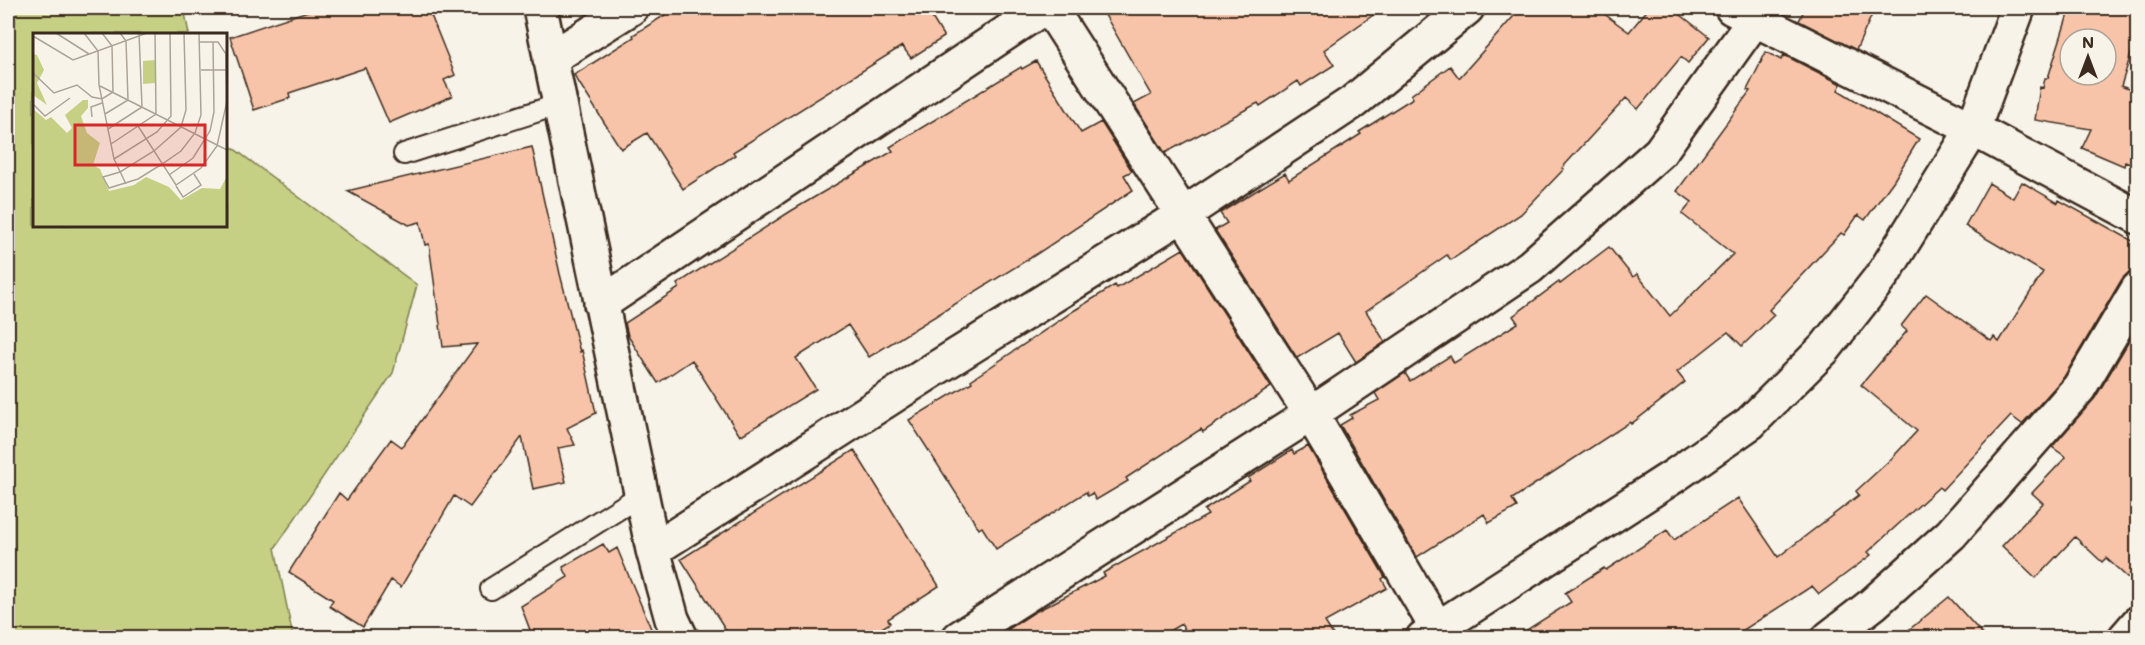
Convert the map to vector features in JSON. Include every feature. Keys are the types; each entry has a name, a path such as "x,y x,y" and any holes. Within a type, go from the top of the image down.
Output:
{"street":[{"path":"540,8 653,550 672,619 681,638"},
{"path":"550,59 631,8"},
{"path":"601,304 1043,8"},
{"path":"1050,8 1311,414 1434,635 1750,423 1825,348 1884,273 1973,129 2018,8"},
{"path":"653,550 935,369 1184,214 1353,102 1467,8"},
{"path":"959,638 1311,414 1530,267 1660,152 1748,11 2138,217"},
{"path":"1829,638 1873,604 1951,534 2079,388 2138,289"},
{"path":"2125,638 2138,623"}],"lane":[{"path":"404,154 560,104"},
{"path":"491,589 641,495"}],"green space":[{"path":"8,8 184,8 189,33 33,33 33,226 226,226 226,143 417,285 393,373 275,548 293,637 8,637"}],"building":[{"path":"317,8 428,8 455,75 444,80 452,96 389,123 365,68 289,93 290,98 254,110 230,37"},
{"path":"676,8 926,8 944,37 911,58 902,46 733,152 735,155 683,189 647,133 621,149 574,75"},
{"path":"1101,8 1383,8 1324,50 1334,65 1301,86 1298,81 1260,106 1258,103 1165,153 1134,104 1151,95"},
{"path":"1521,8 1596,8 1629,32 1649,8 1672,8 1709,37 1688,63 1681,57 1638,109 1626,98 1521,214 1451,260 1447,255 1366,311 1385,342 1356,362 1338,333 1297,358 1215,230 1227,223 1220,213 1285,173 1289,180 1361,134 1359,132 1413,98 1411,95 1450,66 1459,78"},
{"path":"1805,8 1875,8 1856,50 1799,21"},
{"path":"2070,8 2122,8 2138,12 2138,32 2121,86 2138,93 2138,167 2125,162 2124,166 2082,148 2091,129 2035,120 2040,87 2043,88 2045,78 2048,78 2058,46 2058,87 2118,87 2118,27 2064,27"},
{"path":"1766,52 1781,60 1784,55 1841,84 1838,90 1919,139 1894,180 1865,220 1858,215 1844,235 1841,233 1769,310 1774,315 1742,346 1728,332 1677,372 1685,382 1631,424 1630,422 1512,499 1517,507 1489,523 1484,514 1417,557 1340,425 1352,418 1350,415 1379,400 1375,393 1405,373 1410,381 1450,356 1454,363 1518,323 1513,316 1609,247 1633,277 1637,274 1670,316 1733,254 1682,214 1692,202 1677,191 1750,91 1747,90"},
{"path":"1036,61 1081,133 1101,122 1132,171 1124,175 1133,190 1035,255 869,357 848,325 796,358 816,389 740,436 692,360 658,383 628,336 625,323 679,288 677,284 791,211 893,151 890,147 1021,67 1022,69"},
{"path":"532,147 560,274 580,352 582,350 596,413 567,428 575,445 558,448 566,482 533,489 522,437 470,507 454,496 401,587 391,580 363,627 329,606 333,600 289,572 339,493 347,500 391,439 402,447 477,344 443,347 429,244 425,245 420,222 409,225 347,191"},
{"path":"2022,182 2138,244 2138,270 2128,273 2122,279 2064,377 2022,424 2011,416 1942,490 1939,487 1868,552 1871,555 1819,594 1812,586 1731,638 1514,638 1571,602 1565,593 1604,568 1606,570 1667,530 1674,540 1738,498 1778,557 1859,495 1856,491 1917,431 1861,385 1907,331 1901,326 1926,294 1991,341 1994,337 1999,342 2043,272 1965,226 1989,183 2013,198"},
{"path":"1183,249 1271,387 1203,432 1201,429 1126,478 1128,481 1096,500 1092,493 1088,496 1086,492 996,549 982,527 979,529 909,420 972,382 971,380 1115,285 1117,288"},
{"path":"2138,326 2138,587 2106,558 2102,562 2075,537 2036,578 2002,546 2043,503 2032,493 2066,457 2052,447 2095,398"},
{"path":"1308,446 1385,577 1382,579 1387,588 1325,622 1335,638 1190,638 1181,624 1157,638 995,638 1033,613 1105,576 1103,573 1208,515 1204,510 1250,481 1248,478 1292,450 1294,454"},
{"path":"854,450 939,586 888,619 890,623 866,638 731,638 681,559"},
{"path":"603,544 609,553 617,548 655,638 533,638 521,606 568,577 563,567"},
{"path":"1949,597 1986,638 1899,638"}]}
